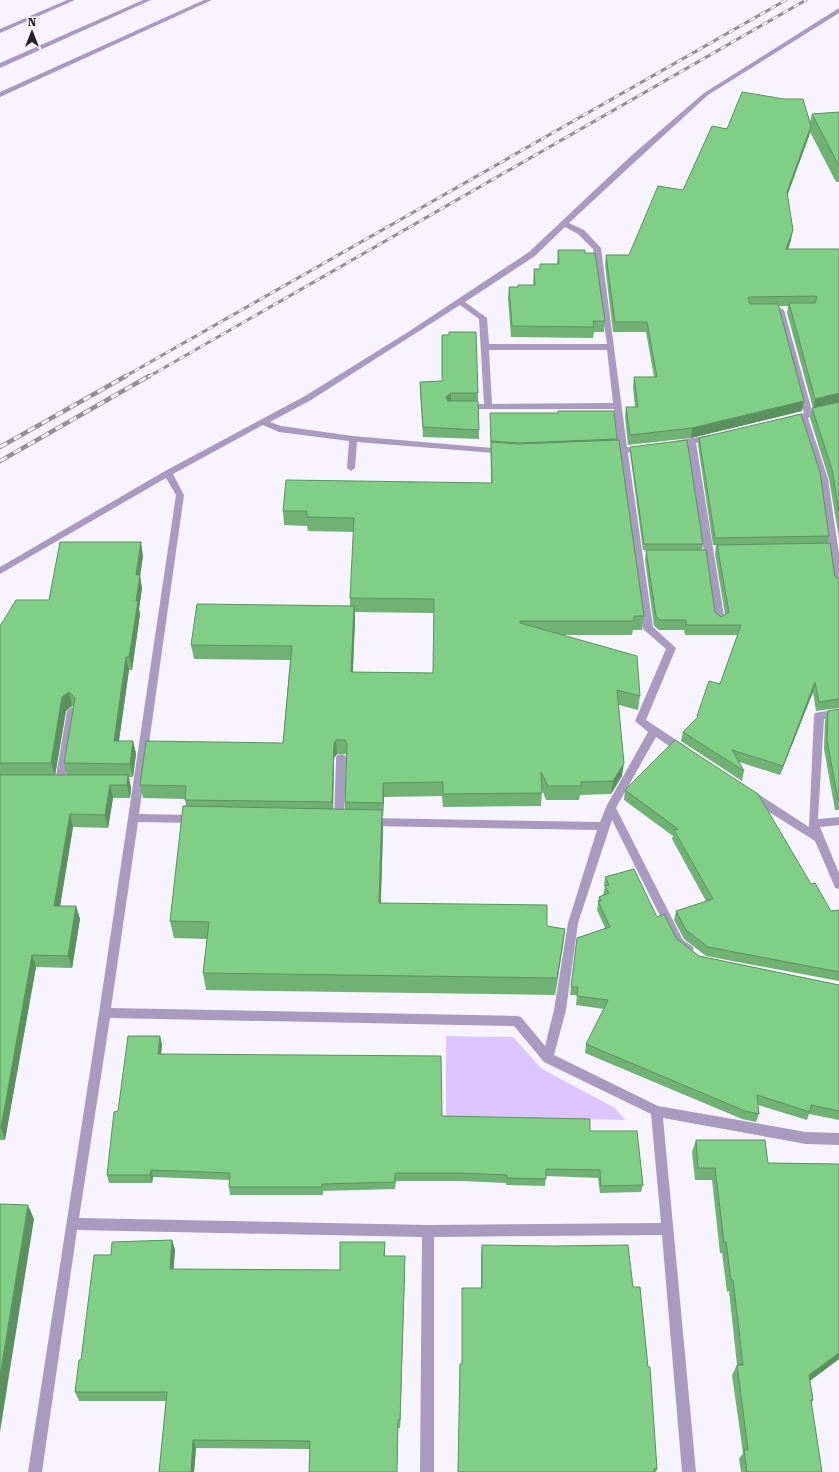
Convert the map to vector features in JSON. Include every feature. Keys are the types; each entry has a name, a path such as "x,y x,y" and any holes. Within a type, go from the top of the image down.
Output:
{"street":[{"path":"0,31 72,0"},
{"path":"0,66 148,0"},
{"path":"0,95 209,0"},
{"path":"0,571 168,474 308,398 411,334 532,254 635,156 706,94 839,10"},
{"path":"564,223 581,232 597,248 611,347 623,450 642,555 648,629 671,648 640,721 694,757"},
{"path":"460,302 483,318 488,407"},
{"path":"780,310 806,416 824,479 830,548 839,587"},
{"path":"485,348 611,347"},
{"path":"459,407 618,406"},
{"path":"780,422 839,408"},
{"path":"262,422 279,429 353,439 510,453"},
{"path":"668,445 690,442 720,435"},
{"path":"351,468 353,439"},
{"path":"690,442 720,622"},
{"path":"601,451 638,449"},
{"path":"36,1472 72,1224 105,1013 133,818 135,783 180,495 168,474"},
{"path":"60,782 72,711"},
{"path":"839,713 819,716 813,824 834,864 839,886"},
{"path":"548,1058 560,1010 573,923 604,826 611,808 654,731"},
{"path":"339,822 341,758"},
{"path":"740,787 820,839"},
{"path":"611,808 679,943 696,957"},
{"path":"133,818 204,820"},
{"path":"813,824 839,821"},
{"path":"362,822 604,826"},
{"path":"105,1013 517,1021 548,1058 657,1111 806,1138 839,1138"},
{"path":"657,1111 689,1472"},
{"path":"72,1224 428,1231 668,1229"},
{"path":"426,1472 428,1231"}],"shaded area":[{"path":"446,1036 513,1037 542,1069 615,1108 625,1120 446,1117"}],"building":[{"path":"742,92 784,99 803,99 811,126 787,192 793,230 786,249 839,249 839,393 815,399 789,303 815,303 817,297 750,297 748,298 750,304 778,304 804,401 692,428 630,435 626,407 638,407 634,377 657,377 647,322 615,322 606,255 629,255 658,186 683,190 712,126 727,129"},
{"path":"839,112 839,166 812,114"},
{"path":"558,250 585,250 585,253 595,253 605,321 593,321 594,327 512,326 509,287 518,287 518,285 535,285 534,269 540,269 540,264 559,264"},
{"path":"449,332 476,332 478,393 451,393 446,397 448,401 478,401 479,430 423,427 420,382 442,381 442,335 449,335"},
{"path":"839,402 839,512 832,469 812,408"},
{"path":"558,411 614,411 617,439 518,443 491,441 490,413 558,413"},
{"path":"801,414 820,472 829,536 715,538 699,438"},
{"path":"619,440 644,616 634,616 634,621 520,621 520,623 637,656 640,696 617,690 624,763 613,781 581,782 581,786 548,786 541,772 542,793 443,794 443,782 383,783 383,803 345,802 347,744 345,740 336,740 334,744 332,802 185,800 186,786 140,785 146,741 283,743 292,646 191,645 197,604 354,606 351,672 433,673 434,599 350,598 354,518 307,517 307,511 283,511 286,480 492,483 491,442 519,444"},
{"path":"687,440 703,544 644,544 630,447"},
{"path":"60,542 141,542 136,575 140,575 136,601 138,601 129,657 126,657 114,741 133,741 130,764 64,763 75,698 69,692 62,697 51,763 0,763 0,626 16,600 49,600"},
{"path":"830,543 835,577 839,579 839,699 819,702 815,682 783,766 732,750 744,771 683,732 698,717 697,716 709,681 720,684 741,625 686,625 686,620 660,620 656,616 646,550 706,550 715,612 721,617 729,612 717,545"},
{"path":"839,709 838,800 827,740 828,711"},
{"path":"675,740 758,794 811,884 815,883 831,911 839,910 839,972 708,947 686,930 676,911 713,899 674,830 678,829 625,790"},
{"path":"0,775 128,775 127,785 110,785 105,815 70,814 54,906 76,906 68,956 32,955 1,1128 0,1128"},
{"path":"183,806 382,810 379,903 547,905 547,926 565,929 557,978 203,973 209,922 170,921"},
{"path":"634,869 657,917 664,914 676,938 699,956 839,985 839,1111 811,1105 810,1112 757,1095 759,1114 745,1111 586,1044 608,1000 577,996 578,987 571,987 577,938 610,927 598,901 601,901 599,897 609,893 605,886 609,885 605,877"},
{"path":"128,1036 160,1036 158,1054 441,1056 442,1116 590,1119 590,1131 637,1131 643,1185 601,1186 600,1170 546,1169 546,1179 507,1178 507,1175 461,1173 395,1173 395,1182 322,1184 322,1187 229,1187 230,1173 151,1170 150,1175 107,1175 114,1112 118,1111"},
{"path":"696,1140 765,1140 768,1163 839,1164 839,1353 809,1375 813,1400 811,1400 822,1472 747,1472 744,1450 748,1450 737,1365 743,1365 733,1280 731,1280 726,1242 724,1242 715,1168 698,1168"},
{"path":"0,1204 28,1205 0,1376"},
{"path":"172,1240 170,1269 340,1270 340,1242 385,1242 384,1256 405,1256 397,1472 309,1472 310,1441 193,1440 191,1472 159,1472 167,1392 75,1392 79,1360 81,1360 94,1255 111,1255 112,1242"},
{"path":"482,1245 628,1245 633,1287 640,1287 648,1367 650,1367 657,1469 654,1469 654,1472 458,1472 460,1364 462,1364 462,1288 482,1288"}],"railway":[{"path":"124,377 786,0"},
{"path":"148,377 806,0"},
{"path":"0,447 126,376"},
{"path":"0,461 149,376"}]}
